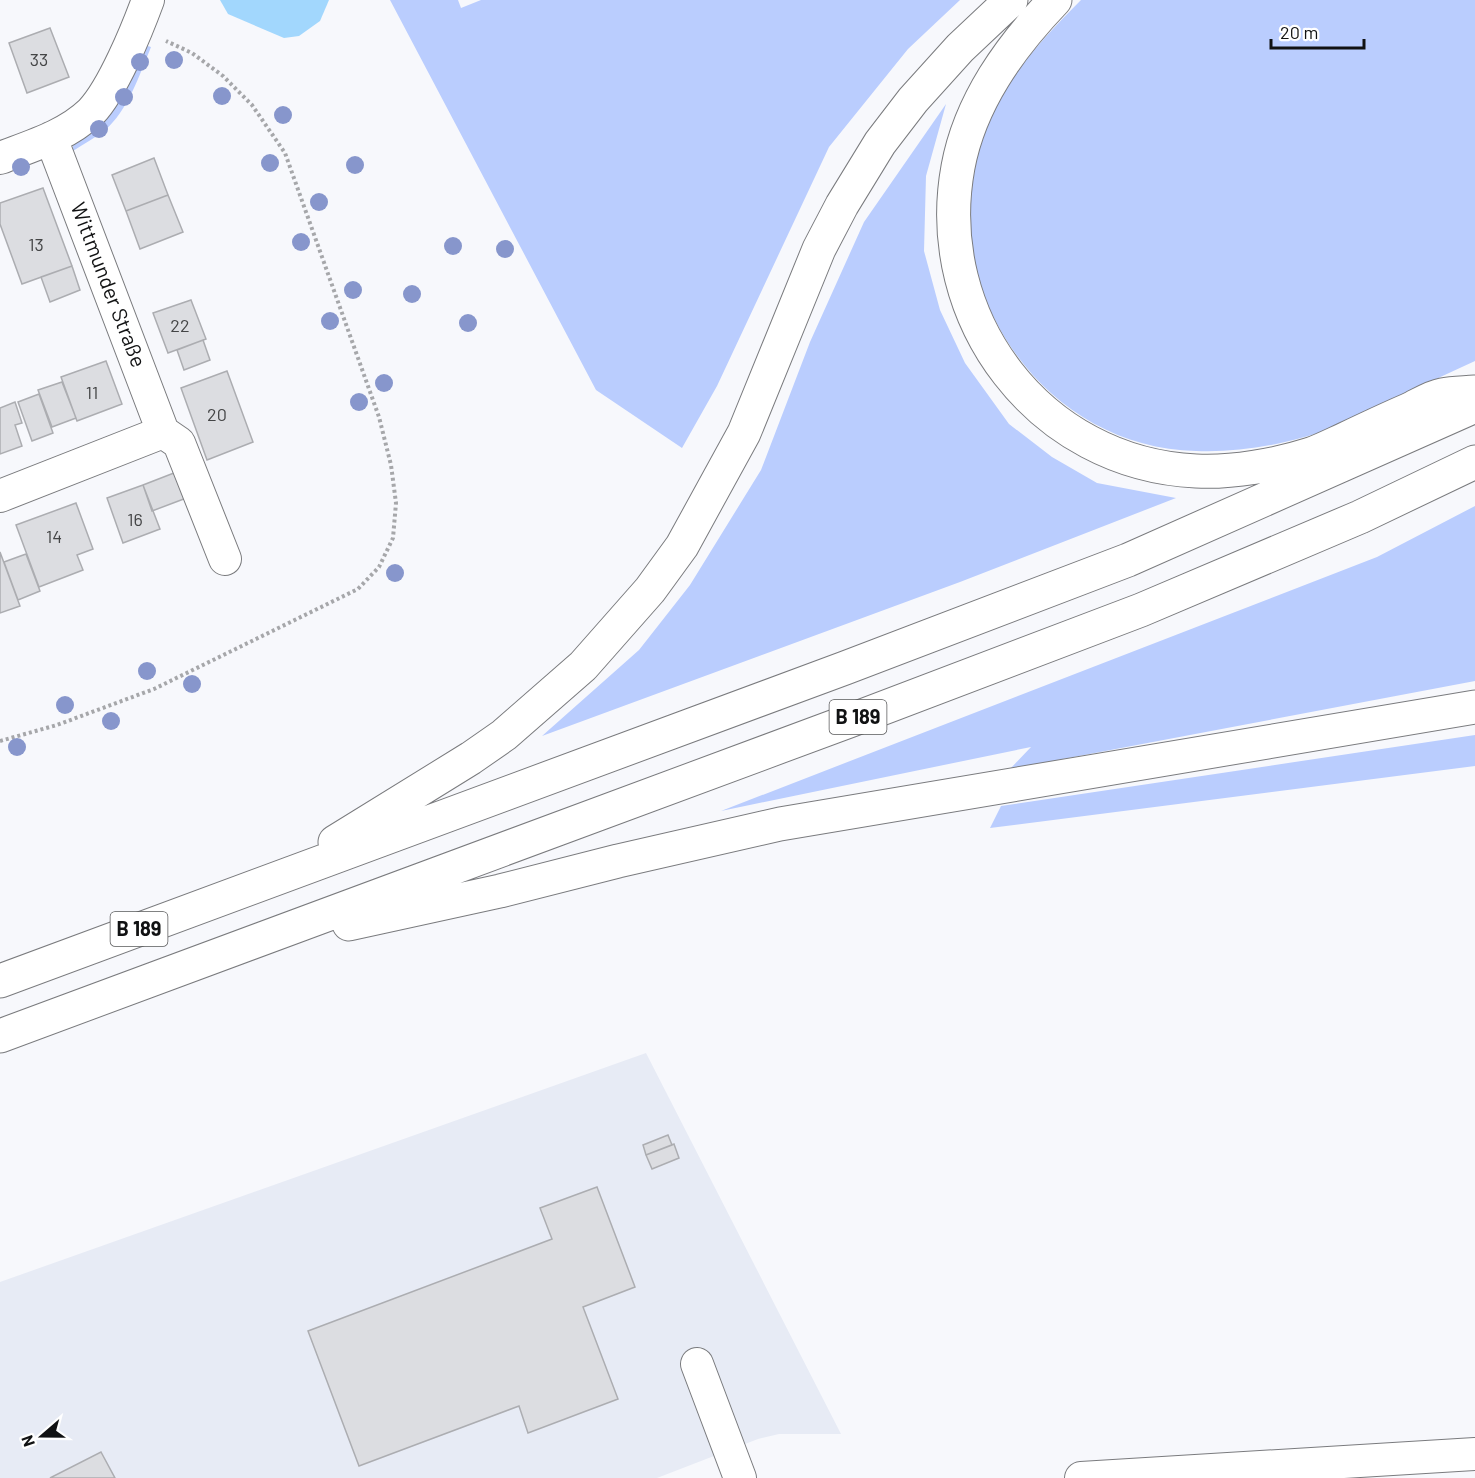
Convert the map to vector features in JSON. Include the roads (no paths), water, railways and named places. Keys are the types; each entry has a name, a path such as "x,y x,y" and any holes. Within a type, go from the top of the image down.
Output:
{"highway":[{"path":"278,878 504,735 583,666 650,590 682,546 744,433 819,249 842,205 880,143 913,100 960,48 1011,0"},
{"path":"1055,0 996,71 978,105 958,166 954,202 954,237 959,275 969,306 985,340 1020,390 1064,426 1101,448 1131,460 1161,467 1197,471 1274,463 1312,454 1441,395 1475,392"},
{"name":"B 189","path":"0,981 845,668 1128,560 1475,406"},
{"name":"B 189","path":"0,1036 1141,610 1360,517 1475,462"},
{"path":"232,950 500,891 780,824 1475,707"}],"street":[{"path":"0,158 51,138 91,112 108,86 143,14"},
{"name":"Wittmunder Straße","path":"51,138 164,432 179,443 225,559"},
{"path":"0,496 164,432"},
{"path":"697,1364 740,1478"},
{"path":"1081,1478 1475,1454"}]}
